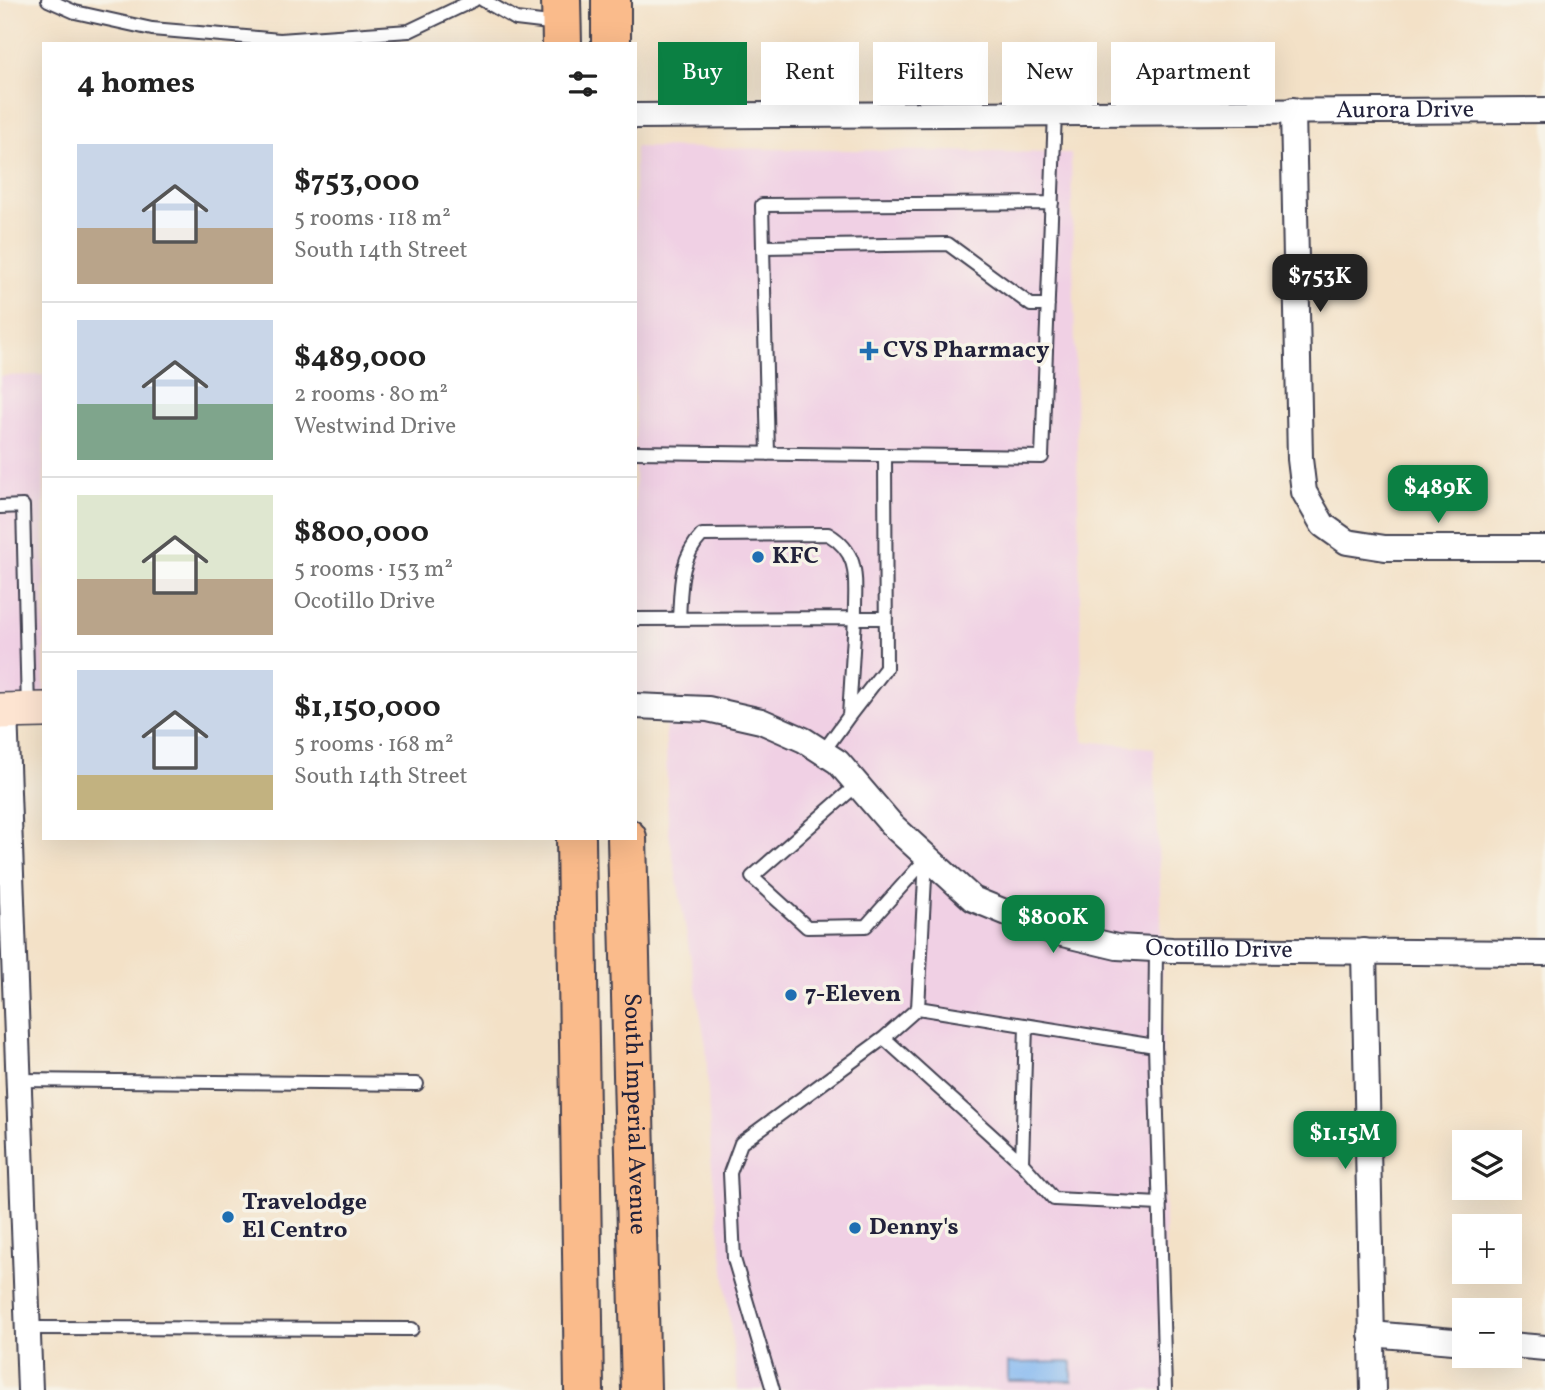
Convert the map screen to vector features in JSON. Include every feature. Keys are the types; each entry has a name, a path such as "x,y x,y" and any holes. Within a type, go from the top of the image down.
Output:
{"highway":[{"path":"611,0 611,42"},
{"path":"576,840 584,1390"},
{"name":"South Imperial Avenue","path":"626,840 641,1390"}],"street":[{"path":"1293,110 1300,458 1304,492 1323,525 1348,542 1385,548 1545,548"},
{"name":"Aurora Drive","path":"637,116 1545,110"},
{"name":"Ocotillo Drive","path":"637,706 708,709 761,721 823,752 838,762 859,783 892,825 926,859 974,899 1043,927 1117,947 1545,953"},
{"path":"19,710 18,1080 30,1390"},
{"path":"1364,951 1373,1390"},
{"path":"1371,1334 1452,1341"},
{"path":"1522,1346 1545,1348"}],"lane":[{"path":"48,0 75,12 152,29 281,40 409,30 474,0"},
{"path":"483,0 516,19 562,23"},
{"path":"637,452 1042,457 1055,112"},
{"path":"768,454 762,205 1052,203"},
{"path":"764,247 948,244 1031,305 1048,305"},
{"path":"823,752 886,668 885,457"},
{"path":"0,507 23,506 19,710"},
{"path":"679,620 683,564 689,549 702,535 828,534 845,544 854,561 855,618 849,716"},
{"path":"637,619 886,618"},
{"path":"859,783 752,877 807,927 866,926 926,859"},
{"path":"774,1390 734,1259 730,1173 741,1143 884,1038 918,1008 926,859"},
{"path":"1156,949 1155,1046 1165,1390"},
{"path":"918,1008 1155,1046"},
{"path":"1022,1163 1026,1026"},
{"path":"884,1038 1022,1163 1054,1199 1160,1203"},
{"path":"18,1080 417,1084"},
{"path":"27,1328 412,1329"}],"shaded area":[{"path":"637,147 1071,153 1083,741 1154,748 1161,915 1167,1390 738,1390 711,1159 706,1046 668,828 665,709 637,708"},
{"path":"42,375 42,709 0,709 0,376"}],"water":[{"path":"1072,1362 1072,1381 1008,1381 1008,1363"}],"place":[{"name":"CVS Pharmacy","path":"869,351"},
{"name":"KFC","path":"758,557"},
{"name":"7-Eleven","path":"791,995"},
{"name":"Travelodge El Centro","path":"228,1217"},
{"name":"Denny's","path":"855,1228"}]}
